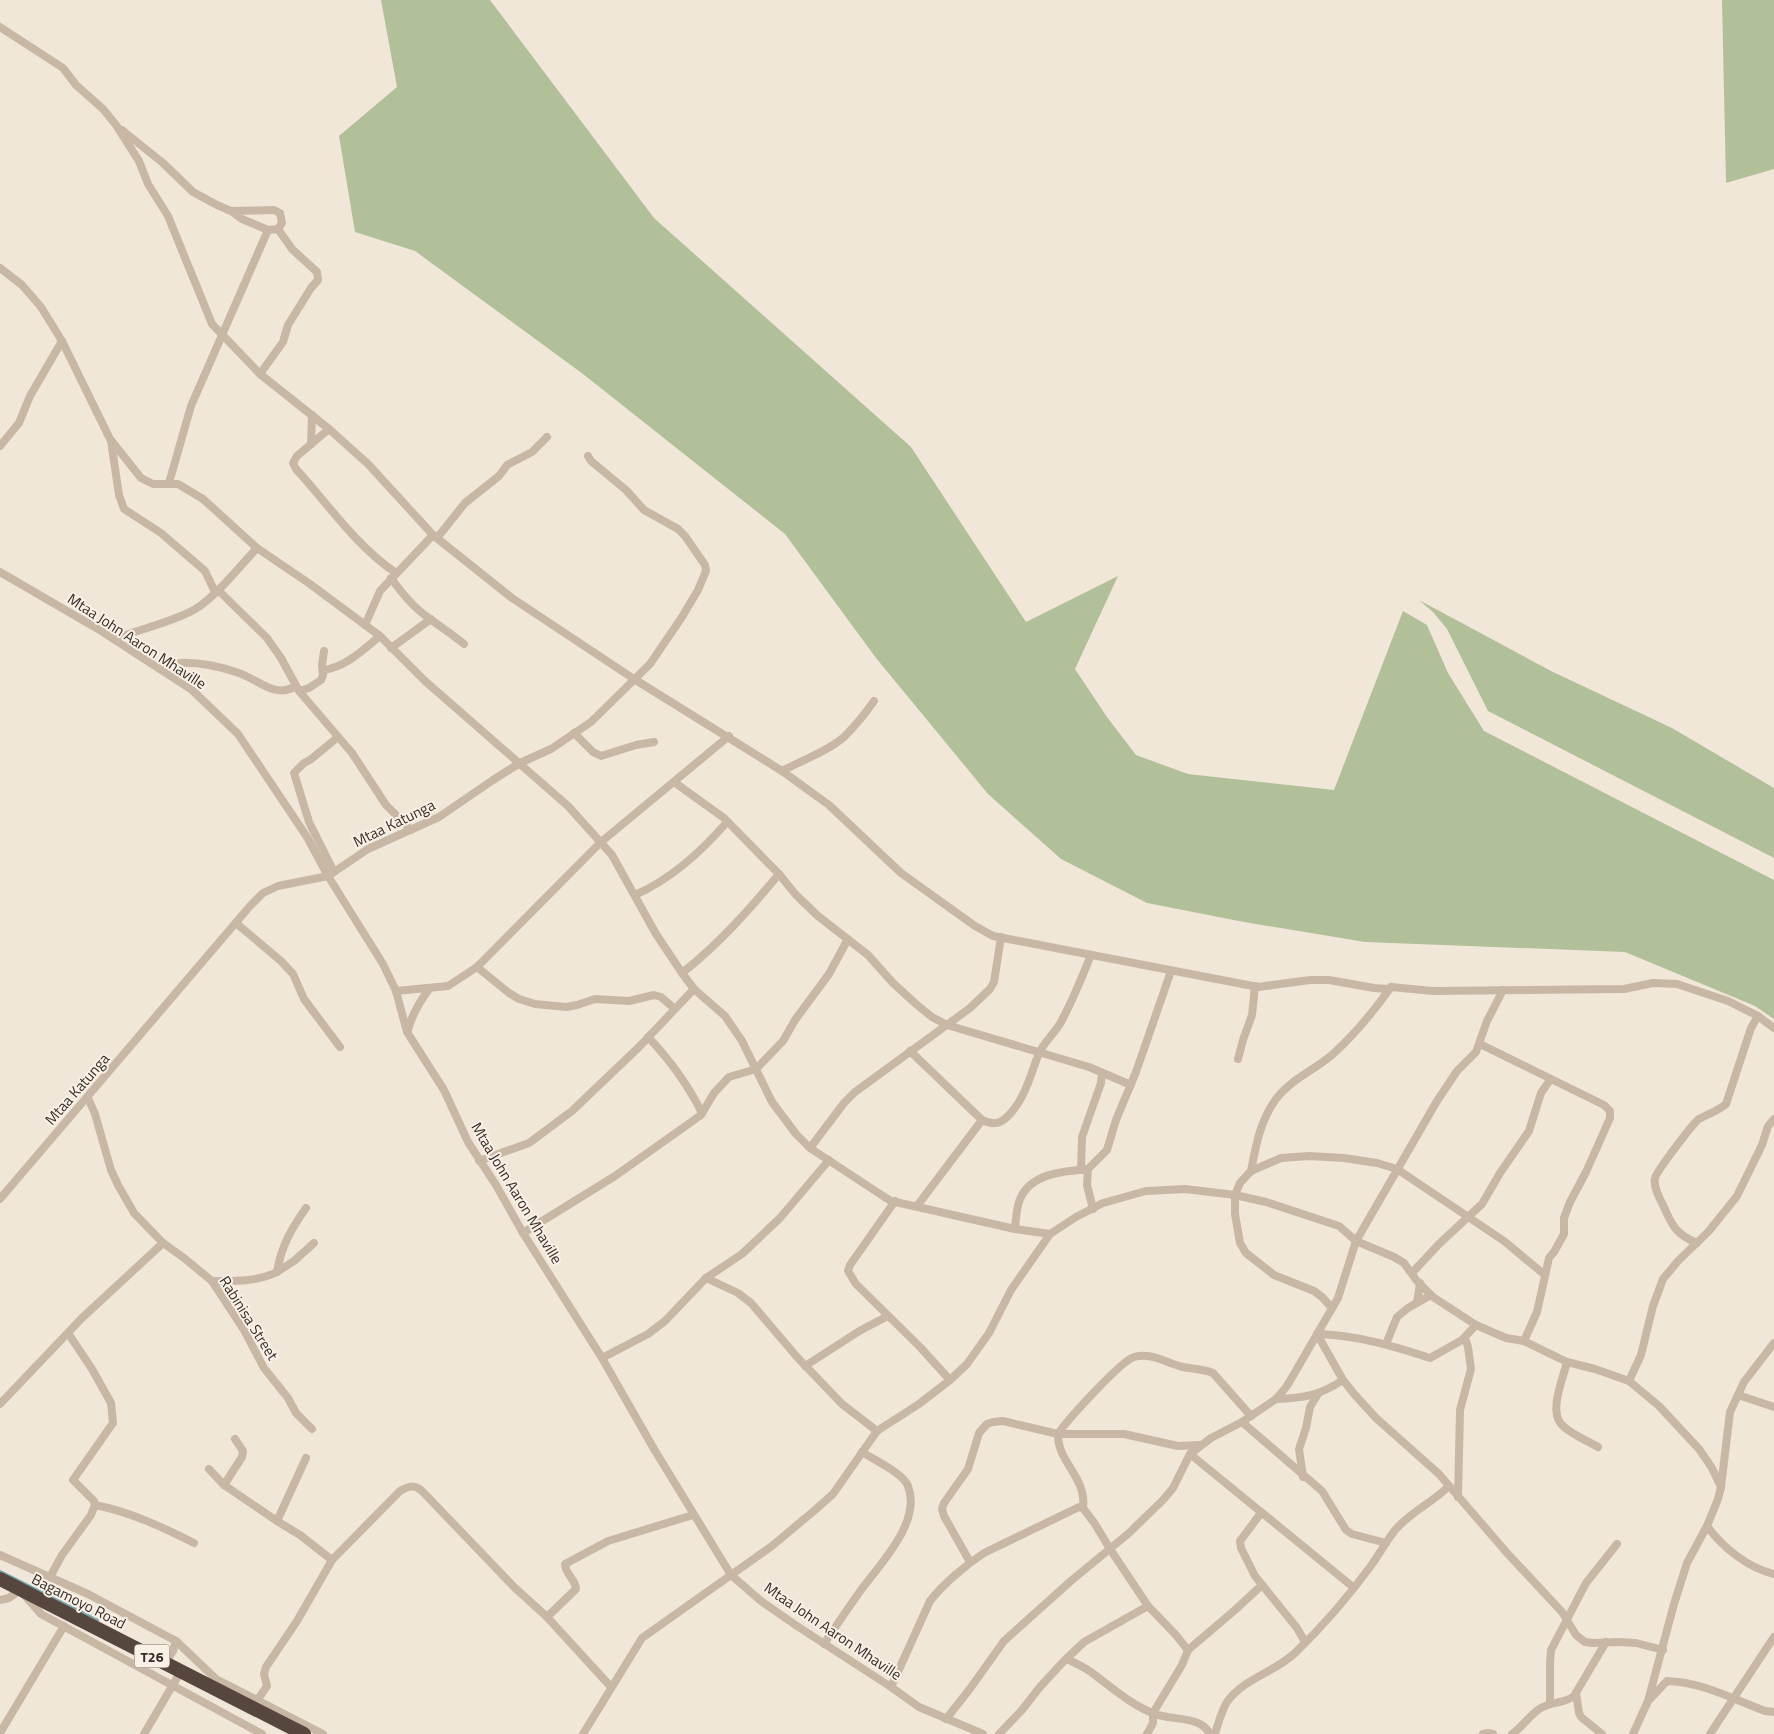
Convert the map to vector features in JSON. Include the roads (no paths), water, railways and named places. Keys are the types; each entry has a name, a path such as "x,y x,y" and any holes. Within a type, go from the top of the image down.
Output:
{"highway":[{"name":"Bagamoyo Road","path":"0,1579 181,1671 254,1705 304,1734"}],"street":[{"path":"0,27 62,68 76,85 116,125 139,161 148,184 168,216 212,324 223,333 260,374 329,429 368,464 415,517 435,536 512,598 634,679 782,771 829,805 901,873 975,926 993,936 1001,938 1255,986 1329,980 1374,988 1388,989 1391,987 1433,991 1624,989 1653,983 1677,984 1728,1001 1758,1016 1774,1028"},
{"path":"116,125 163,163 194,192 242,219 268,230 278,229"},
{"path":"230,211 277,211 280,213 282,220 278,229"},
{"path":"260,374 283,342 288,325 318,280 317,272 292,249 278,229"},
{"path":"169,483 191,406 268,230"},
{"path":"0,268 22,285 41,307 62,341 111,440 141,478 153,484 178,484 203,499 256,548 310,584 380,636 425,681 568,806 612,855 656,934 682,973 694,989 725,1016 742,1041 772,1102 796,1134 810,1148 882,1196 895,1201 1015,1229 1050,1234"},
{"path":"0,446 19,423 30,396 62,341"},
{"path":"311,444 312,415"},
{"path":"329,429 294,460 296,469 351,532 394,575 414,606 464,644"},
{"path":"365,625 380,591 394,575 435,536 465,503 500,476 507,465 532,452 547,437"},
{"path":"111,440 119,495 124,509 160,533 205,571 216,591 267,638 281,658 297,689 352,753 386,804 410,830"},
{"name":"Mtaa Katunga","path":"0,1198 88,1098 236,922 263,893 278,886 331,874 368,849 439,817 520,763 551,749 591,722 650,664 698,590 706,572 705,565 678,529 644,510 626,490 591,461 588,456"},
{"path":"114,639 180,616 200,606 256,548"},
{"name":"Mtaa John Aaron Mhaville","path":"0,572 114,639 192,690 238,734 331,874 383,964 396,991 407,1032 444,1090 468,1142 602,1358 693,1515 731,1575 761,1601 919,1707 983,1734"},
{"path":"390,648 430,619"},
{"path":"324,670 335,668 344,663 380,636"},
{"path":"160,669 177,663 211,666 240,674 272,690 282,691 309,688 321,680 324,670 322,665 324,651"},
{"path":"782,771 814,756 842,738 862,718 874,701"},
{"path":"574,734 593,752 601,756 636,745 654,742"},
{"path":"396,991 448,986 477,967 601,842 728,736"},
{"path":"331,874 308,822 294,772 338,737"},
{"path":"674,782 728,822 818,916 868,955 893,984 932,1017 947,1024 1089,1067 1131,1084"},
{"path":"635,895 649,889 681,867 728,822"},
{"path":"682,973 706,954 732,928 779,874"},
{"path":"236,922 281,961 293,974 304,1000 340,1047"},
{"path":"810,1148 855,1092 980,1000 994,982 1001,938"},
{"path":"523,1233 615,1176 656,1148 702,1113 714,1093 724,1082 736,1074 756,1070 783,1041 795,1020 829,974 848,939"},
{"path":"910,1051 982,1120 998,1124 1013,1110 1030,1081 1040,1053 1060,1023 1091,955"},
{"path":"477,967 509,993 519,999 535,1004 566,1007 595,999 629,1001 654,995 661,997 675,1009"},
{"path":"1015,1229 1020,1198 1030,1186 1040,1179 1059,1172 1084,1170 1107,1150 1116,1120 1131,1084 1171,971"},
{"path":"1238,1059 1252,1015 1255,986"},
{"path":"1251,1171 1262,1123 1276,1099 1286,1087 1308,1074 1333,1054 1364,1022 1391,987"},
{"path":"407,1032 410,1021 429,989"},
{"path":"480,1161 529,1142 572,1111 694,989"},
{"path":"946,1718 969,1690 1004,1641 1164,1500 1173,1488 1190,1454 1200,1445 1242,1422 1276,1399 1287,1386 1338,1298 1356,1240 1442,1094 1457,1071 1471,1058 1480,1044 1487,1021 1503,990"},
{"path":"1697,1243 1680,1234 1674,1227 1655,1188 1654,1178 1697,1120 1726,1104 1751,1028 1758,1016"},
{"path":"648,1037 662,1051 683,1079 702,1113"},
{"path":"1480,1044 1604,1105 1610,1111 1610,1118 1564,1218 1564,1234 1549,1258 1537,1312 1524,1341"},
{"path":"1094,1209 1084,1170 1082,1137 1102,1083 1102,1073"},
{"path":"1412,1273 1439,1244 1482,1204 1500,1173 1529,1131 1541,1093 1550,1080"},
{"name":"Rabinisa Street","path":"88,1098 95,1114 111,1170 134,1213 162,1243 212,1281 244,1330 264,1368 288,1398 296,1413 312,1429"},
{"path":"917,1206 982,1120"},
{"path":"1629,1382 1643,1350 1652,1306 1663,1279 1678,1261 1709,1231 1737,1196 1762,1145 1768,1126 1774,1120"},
{"path":"1332,1308 1314,1291 1274,1274 1246,1253 1240,1244 1235,1214 1235,1195 1240,1183 1251,1171 1282,1158 1309,1156 1368,1161 1397,1169 1504,1242 1546,1275"},
{"path":"602,1358 648,1334 665,1321 706,1278 742,1254 766,1232 829,1160"},
{"path":"583,1734 642,1638 772,1546 833,1494 877,1431 919,1404 950,1380 979,1348 1011,1290 1050,1234 1076,1217 1103,1203 1146,1191 1185,1189 1235,1195 1266,1202 1339,1226 1356,1240 1404,1263 1431,1295 1476,1325 1506,1338 1524,1341 1567,1362 1595,1369 1629,1382 1659,1406 1700,1449 1721,1487"},
{"path":"895,1201 850,1265 848,1271 856,1284 920,1346 950,1380"},
{"path":"277,1272 280,1253 294,1225 306,1208"},
{"path":"0,1404 82,1318 162,1243"},
{"path":"212,1281 268,1277 294,1261 314,1243"},
{"path":"706,1278 738,1292 842,1404 877,1431"},
{"path":"1417,1303 1420,1283"},
{"path":"1386,1344 1397,1317 1431,1295"},
{"path":"805,1366 861,1330 888,1316"},
{"path":"1316,1334 1356,1337 1433,1358 1465,1338 1476,1325"},
{"path":"50,1577 62,1555 91,1515 95,1505 94,1501 73,1480 112,1426 112,1403 68,1333"},
{"path":"1316,1334 1342,1380 1376,1418 1439,1474 1512,1560 1557,1606 1576,1635 1585,1642 1636,1643 1663,1650"},
{"path":"1458,1497 1460,1418 1471,1369 1465,1338"},
{"path":"1633,1734 1648,1701 1685,1570 1707,1526 1721,1487 1730,1412 1752,1370 1774,1343"},
{"path":"1188,1650 1148,1606 1083,1508 1084,1493 1080,1482 1061,1452 1058,1434 1119,1367 1128,1360 1142,1356 1155,1357 1213,1373 1251,1416"},
{"path":"1567,1362 1556,1403 1556,1414 1562,1424 1598,1447"},
{"path":"1276,1399 1318,1394 1327,1391 1342,1380"},
{"path":"1303,1477 1299,1449 1310,1407 1318,1394"},
{"path":"1738,1395 1774,1407"},
{"path":"970,1562 944,1516 942,1509 949,1494 968,1469 979,1433 987,1424 1003,1421 1058,1434 1124,1434 1178,1446 1200,1445"},
{"path":"1242,1422 1322,1492 1346,1530 1352,1534 1386,1543"},
{"path":"224,1485 242,1457 243,1451 235,1439"},
{"path":"824,1644 861,1589 895,1545 907,1520 911,1497 908,1485 899,1475 862,1452"},
{"path":"1190,1454 1353,1587"},
{"path":"277,1521 306,1458"},
{"path":"209,1470 224,1485 277,1521 300,1534 332,1560"},
{"path":"254,1705 267,1686 264,1674 266,1667 297,1621 332,1560 400,1491 408,1486 417,1487 514,1587 546,1616 611,1687"},
{"path":"1214,1734 1223,1711 1234,1695 1245,1685 1284,1662 1305,1642 1328,1619 1405,1521 1438,1497 1449,1486"},
{"path":"95,1505 118,1509 194,1543"},
{"path":"891,1687 930,1600 937,1591 970,1562 984,1553 1076,1508 1083,1508"},
{"path":"1261,1513 1240,1545 1245,1559 1262,1585 1297,1628 1305,1642"},
{"path":"546,1616 576,1589 577,1586 565,1569 567,1563 608,1542 693,1515"},
{"path":"1707,1526 1730,1549 1758,1568 1774,1574"},
{"path":"1550,1703 1552,1650 1586,1583 1616,1544"},
{"path":"0,1555 88,1594 176,1641 216,1679 254,1705 322,1734"},
{"path":"1147,1734 1153,1723 1153,1713 1182,1666 1188,1650 1262,1585"},
{"path":"0,1600 9,1598 20,1590 41,1614 262,1734"},
{"path":"999,1734 1022,1710 1040,1687 1090,1637 1148,1606"},
{"path":"0,1733 64,1626"},
{"path":"1710,1734 1774,1637"},
{"path":"165,1663 173,1652 176,1641"},
{"path":"1512,1734 1533,1713 1550,1703 1568,1701 1576,1693 1606,1642"},
{"path":"1067,1659 1089,1670 1132,1702 1167,1718 1198,1722 1205,1726 1210,1734"},
{"path":"144,1734 181,1671"},
{"path":"1648,1701 1667,1681 1696,1684 1733,1699 1774,1712"},
{"path":"1576,1693 1581,1717 1602,1734"},
{"path":"1483,1734 1493,1734"}],"waterway":[{"path":"0,1571 98,1620"}]}
